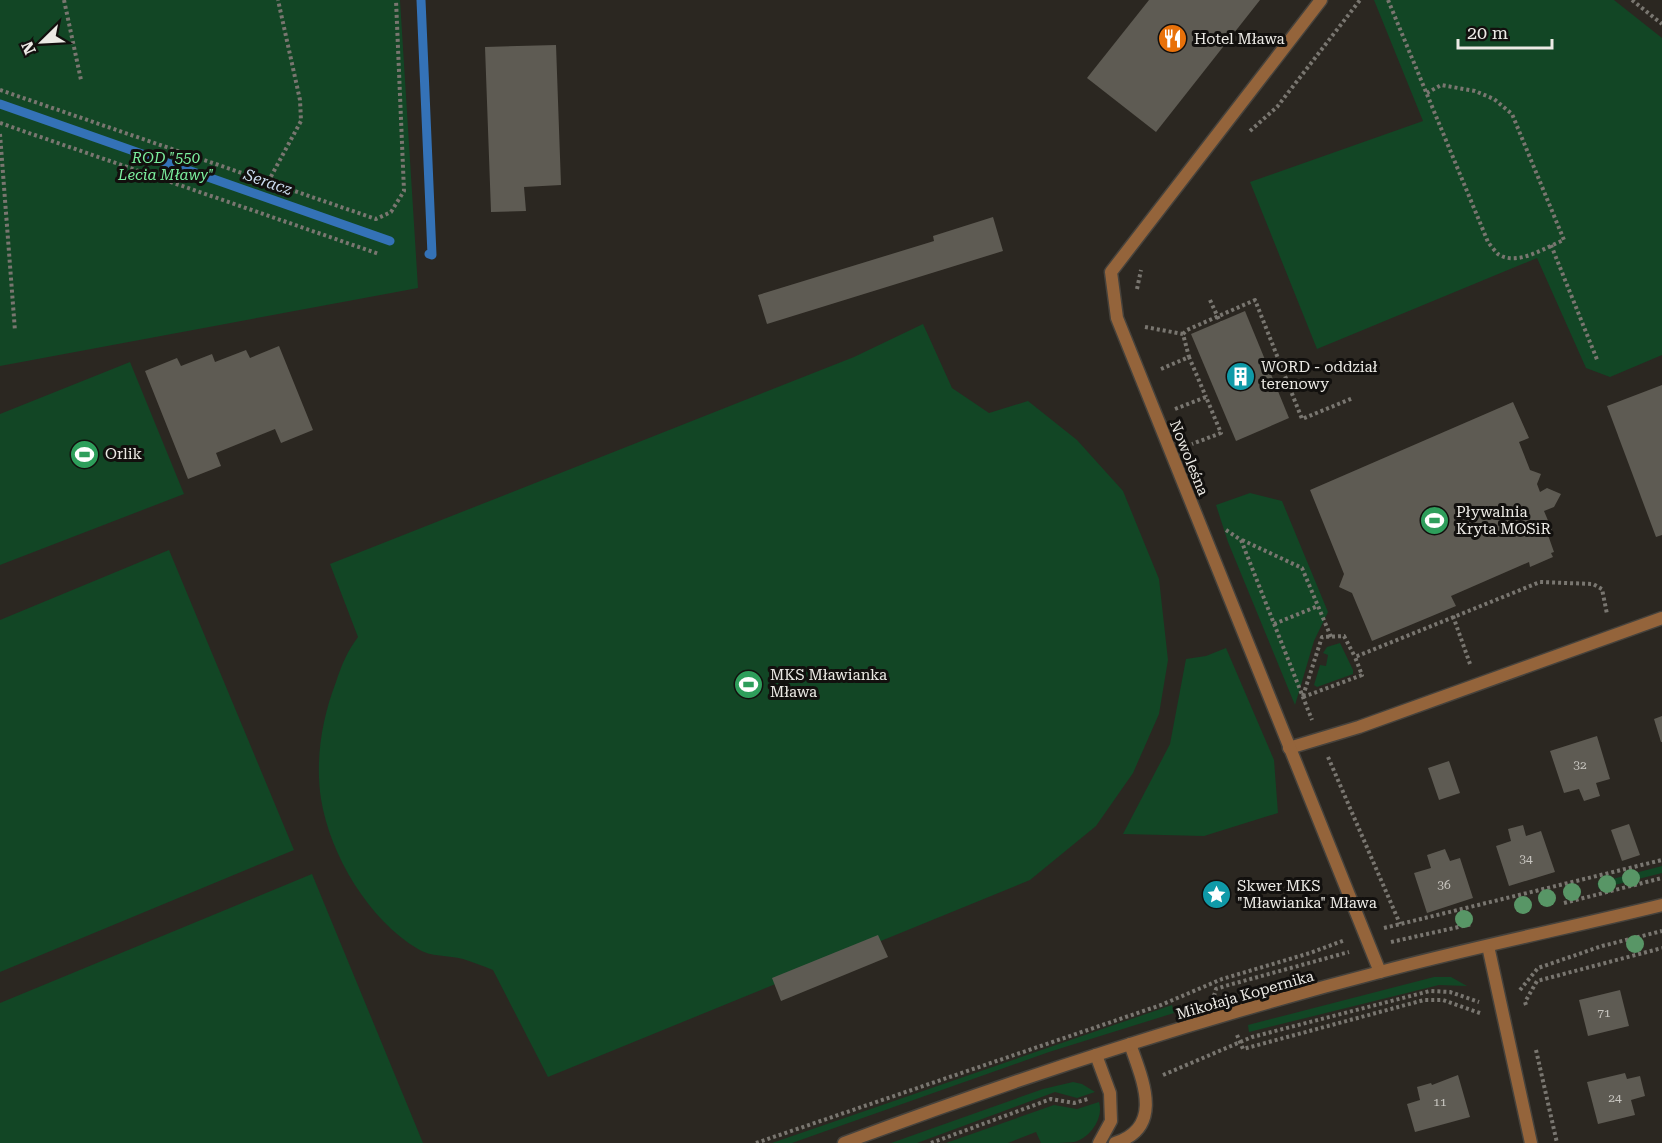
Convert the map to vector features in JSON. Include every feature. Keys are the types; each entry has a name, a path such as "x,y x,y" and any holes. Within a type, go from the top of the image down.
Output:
{"street":[{"name":"Nowoleśna","path":"1321,0 1111,272 1117,318 1380,972"},
{"path":"1289,748 1359,727 1662,618"},
{"name":"Mikołaja Kopernika","path":"844,1143 1096,1055 1230,1014 1380,972 1662,905"},
{"path":"1488,946 1531,1143"},
{"path":"1115,1143 1125,1140 1136,1131 1148,1107 1130,1044"},
{"path":"1096,1055 1110,1092 1111,1121 1099,1143"}],"path":[{"path":"64,0 81,80"},
{"path":"268,182 302,121 300,100 278,0"},
{"path":"0,90 376,219 391,212 404,191 396,0"},
{"path":"1244,137 1277,107 1360,0"},
{"path":"1388,0 1426,93 1488,242 1498,254 1513,258 1524,257 1564,240 1512,114 1494,99 1475,91 1441,85 1426,93"},
{"path":"1632,0 1662,24"},
{"path":"0,123 379,254"},
{"path":"0,134 15,331"},
{"path":"1551,245 1598,362"},
{"path":"1138,299 1137,288 1142,267"},
{"path":"1210,300 1220,322"},
{"path":"1183,334 1187,330 1255,300 1302,419 1353,398"},
{"path":"1145,338 1141,327 1183,334"},
{"path":"1183,334 1189,357 1221,433 1188,446"},
{"path":"1158,371 1189,357"},
{"path":"1173,409 1206,397"},
{"path":"1170,399 1177,418"},
{"path":"1220,525 1241,540 1302,568 1331,637"},
{"path":"1241,540 1320,739 1400,924"},
{"path":"1355,657 1540,582 1593,584 1602,589 1612,636"},
{"path":"1274,624 1318,606"},
{"path":"1453,616 1477,684"},
{"path":"1344,636 1362,675 1303,697 1322,637 1344,636"},
{"path":"756,1143 1161,1005 1222,979 1310,953 1364,932 1662,860"},
{"path":"1222,979 1230,1014 1242,1049 1424,1000 1443,999 1480,1013 1518,993 1538,968 1602,946 1662,931"},
{"path":"1527,1013 1525,1002 1537,981 1662,948"},
{"path":"1143,1083 1252,1037 1430,992 1450,992 1477,1003 1525,1002"},
{"path":"1535,1046 1557,1143"},
{"path":"931,1143 1051,1099 1074,1103 1110,1092"}],"green space":[{"name":"ROD \"550 Lecia Mławy\"","path":"0,0 400,0 418,288 0,366"},
{"path":"1374,0 1614,0 1662,38 1662,355 1610,377 1586,368 1537,258 1317,349 1250,182 1423,121"},
{"name":"MKS Mławianka Mława","path":"923,324 952,388 989,413 1028,401 1077,440 1123,491 1159,579 1168,660 1159,714 1133,773 1096,826 1030,880 548,1077 493,970 463,959 423,952 400,937 368,904 354,884 333,842 321,799 319,754 331,696 348,653 358,637 330,564 854,357"},
{"name":"Orlik","path":"130,362 184,494 0,565 0,414"},
{"path":"1250,493 1282,501 1328,612 1314,641 1295,705 1228,542 1216,505"},
{"path":"169,550 294,850 0,972 0,620"},
{"path":"1340,643 1353,674 1317,687 1314,685 1320,665 1326,666 1328,655 1323,653 1327,647"},
{"path":"1226,648 1274,760 1278,813 1204,836 1123,834 1170,744 1186,659 1206,656"},
{"path":"1662,866 1662,873 1599,889 1597,883"},
{"path":"312,874 423,1143 0,1143 0,1003"},
{"path":"1434,977 1451,977 1467,986 1439,985 1249,1032 1248,1025"},
{"path":"1172,1005 1174,1013 1049,1052 792,1143 772,1143"},
{"path":"1073,1082 1082,1084 1095,1092 1077,1098 1055,1092 917,1143 891,1143 1043,1089"},
{"path":"1099,1102 1098,1121 1090,1132 1074,1142 1041,1143 1036,1132 1008,1143 946,1143 1054,1105 1077,1109"}],"building":[{"name":"Hotel Mława","path":"1149,0 1260,0 1156,132 1087,78"},
{"path":"556,45 561,185 524,187 526,211 491,212 485,47"},
{"path":"993,217 1003,251 767,324 758,295 934,241 933,236"},
{"name":"WORD - oddział terenowy","path":"1245,311 1289,418 1236,441 1191,334"},
{"path":"279,346 313,430 281,443 275,429 216,453 221,466 188,479 145,371 177,358 181,366 212,354 215,362 246,350 250,358"},
{"path":"1662,385 1662,535 1656,537 1607,406"},
{"name":"Pływalnia Kryta MOSiR","path":"1513,402 1529,438 1519,442 1530,470 1541,474 1537,484 1540,492 1547,488 1561,494 1554,507 1544,511 1552,530 1548,535 1554,552 1551,553 1553,557 1530,567 1529,562 1451,596 1456,606 1372,641 1352,593 1339,587 1344,574 1310,490"},
{"path":"1662,716 1662,742 1661,742 1654,719"},
{"path":"1597,736 1610,779 1596,783 1600,796 1584,801 1579,789 1564,793 1550,751"},
{"path":"1449,761 1460,793 1439,800 1428,768"},
{"path":"1629,824 1640,855 1622,861 1611,830"},
{"path":"1523,825 1526,836 1541,831 1555,872 1509,886 1496,846 1511,841 1508,829"},
{"path":"1445,849 1450,861 1460,858 1473,898 1427,913 1414,873 1431,868 1427,855"},
{"path":"878,935 888,957 781,1001 772,978"},
{"path":"1620,990 1629,1026 1588,1036 1579,1000"},
{"path":"1625,1073 1627,1079 1640,1076 1645,1096 1631,1100 1635,1115 1598,1124 1587,1082"},
{"path":"1458,1075 1470,1117 1415,1132 1407,1104 1420,1100 1417,1087 1431,1083 1432,1085"}],"waterway":[{"name":"Seracz","path":"421,0 432,255 429,254"},
{"name":"Seracz","path":"0,104 390,241"}],"place":[{"name":"Hotel Mława","path":"1173,39"},
{"name":"WORD - oddział terenowy","path":"1240,376"},
{"name":"Orlik","path":"84,454"},
{"name":"Pływalnia Kryta MOSiR","path":"1435,521"},
{"name":"MKS Mławianka Mława","path":"749,684"},
{"name":"Skwer MKS \"Mławianka\" Mława","path":"1216,895"}]}
